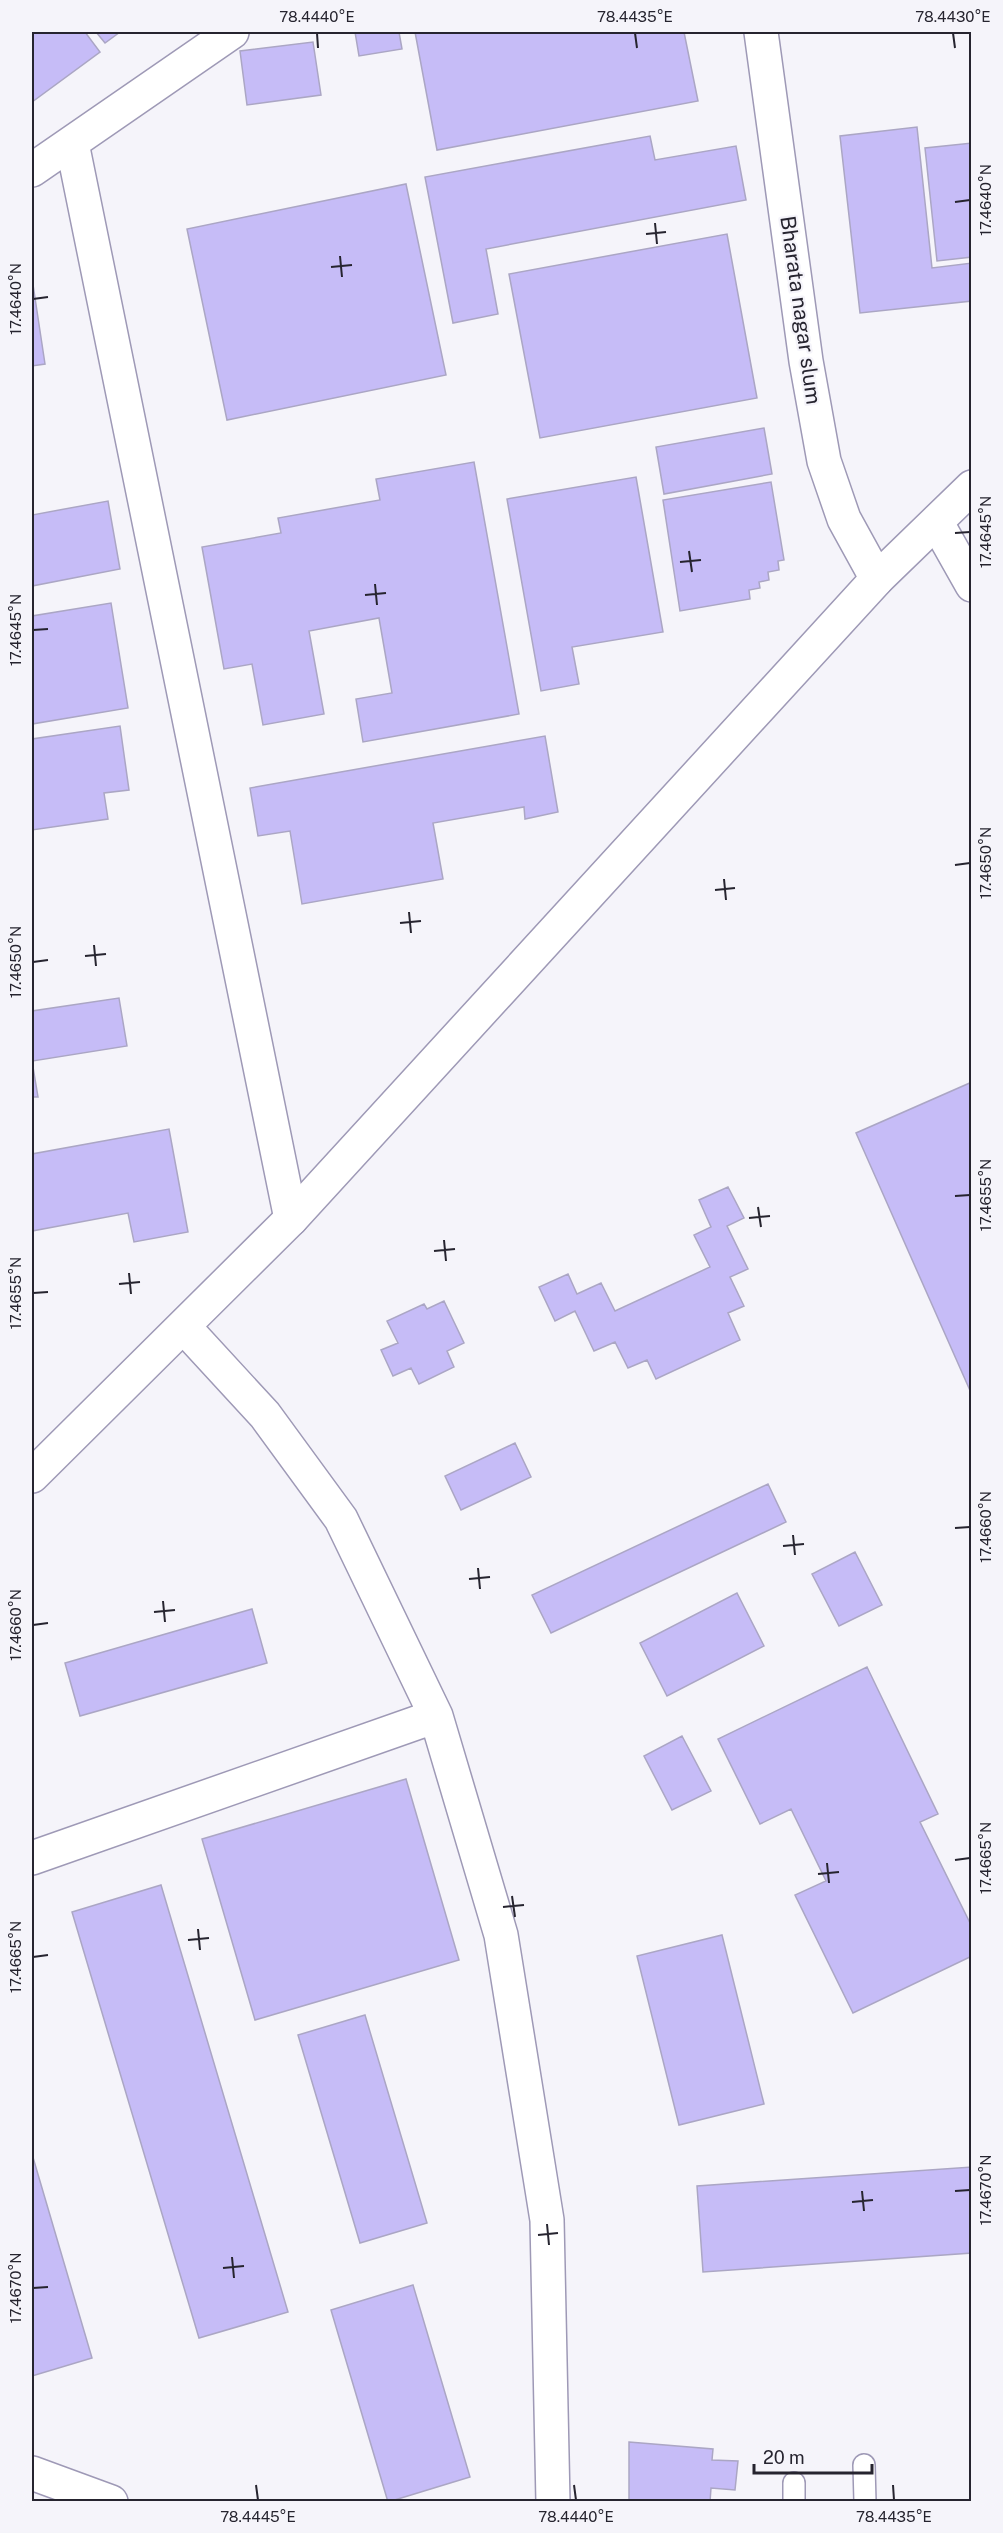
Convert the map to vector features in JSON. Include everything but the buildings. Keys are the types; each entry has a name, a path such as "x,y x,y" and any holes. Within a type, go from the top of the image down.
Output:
{"street":[{"path":"32,170 232,32"},
{"name":"Bharata nagar slum","path":"760,32 806,361 824,461 844,519 877,579"},
{"path":"72,143 291,1219"},
{"path":"32,1476 291,1219 877,579 972,487"},
{"path":"937,523 972,585"},
{"path":"183,1327 265,1415 341,1519 436,1716 501,1935 547,2220 553,2502"},
{"path":"32,1857 436,1716"},
{"path":"32,2473 109,2501"}],"lane":[{"path":"864,2465 865,2502"}]}
